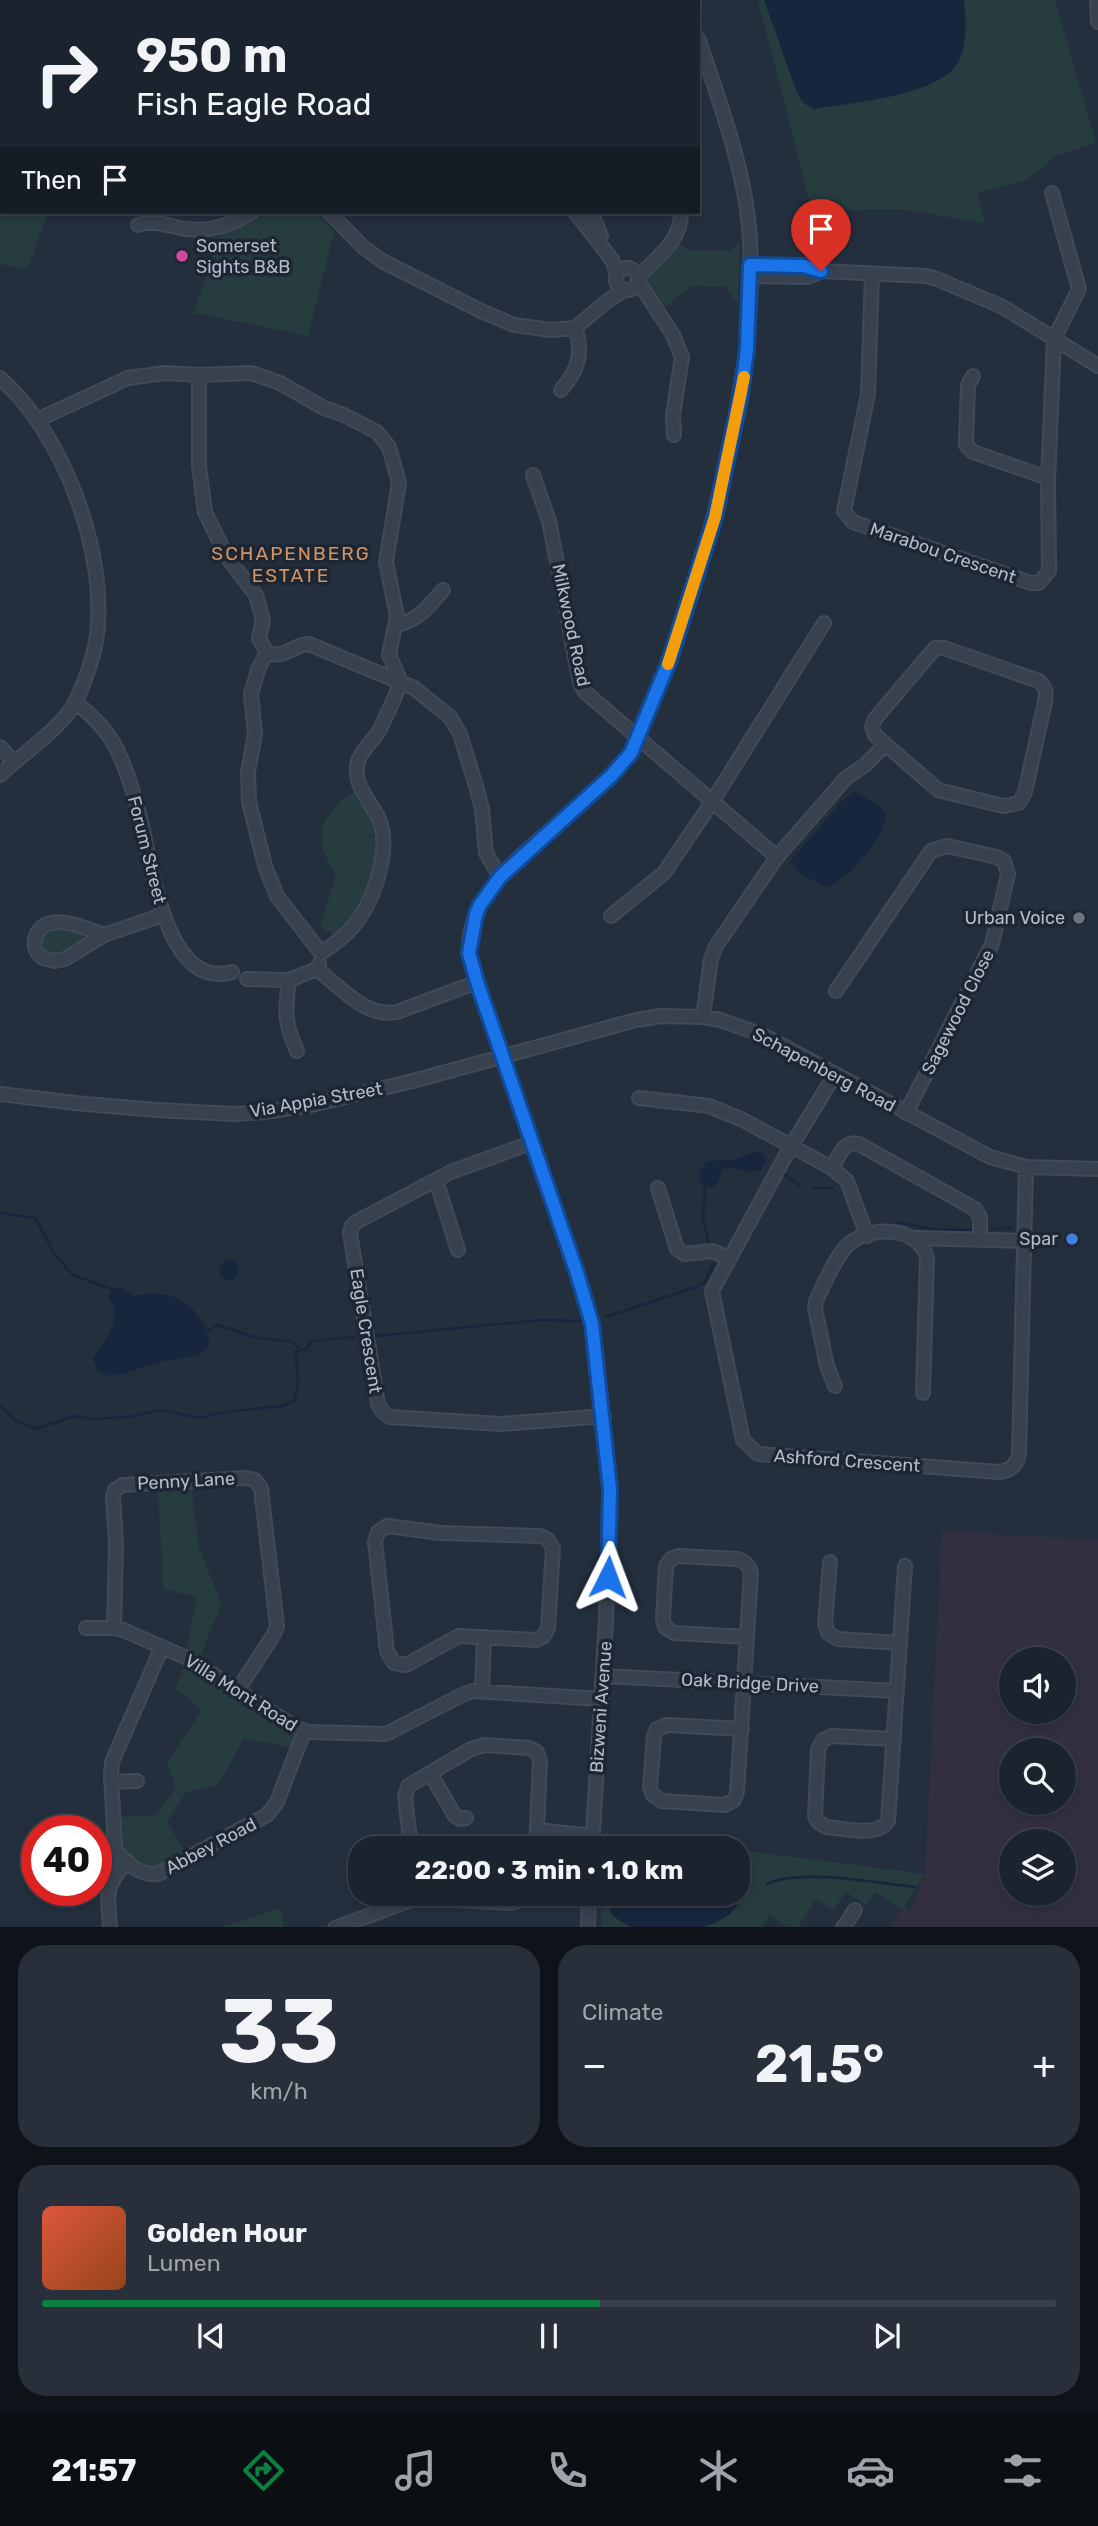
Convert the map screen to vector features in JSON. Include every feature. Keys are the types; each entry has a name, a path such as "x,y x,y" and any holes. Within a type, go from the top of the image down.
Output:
{"street":[{"path":"1097,0 1098,22"},
{"name":"Bizweni Avenue","path":"593,1836 611,1524 604,1416 592,1324 469,953 476,914 500,877 611,776 631,753 670,659 715,517 745,370 750,270 746,204 700,44"},
{"path":"1052,193 1079,289 1054,339"},
{"path":"138,225 148,221 189,229 211,229 248,214"},
{"path":"331,214 373,255 504,322 551,330 575,328 586,321 628,279 647,267 676,236 681,214"},
{"path":"577,214 628,279 647,297 673,335 682,358 673,415 674,435"},
{"path":"592,214 601,235 628,279"},
{"path":"750,270 808,277 821,271 926,276 937,279 1003,307 1098,366"},
{"name":"Marabou Crescent","path":"872,274 868,394 843,506 846,516 853,522 1034,584 1042,580 1049,571 1048,478 1054,339"},
{"path":"561,390 570,380 577,364 580,349 575,328"},
{"path":"37,420 128,378 166,373 230,373 266,376 324,408 367,425 382,436 389,447 399,483 386,562 397,616 389,655 401,682 378,732 356,766 360,786 381,825 381,857 372,892 360,917 346,935 321,953 317,970"},
{"path":"199,375 199,466 205,512 227,557 256,594 263,620 259,639 272,655 280,655 303,644 309,644 414,688 435,703 450,718 460,734 482,809 486,853 500,877"},
{"path":"973,376 968,385 966,445 973,452 1048,478"},
{"path":"0,378 37,420 69,476 78,501 95,576 97,636 75,702 66,716 0,775"},
{"name":"Milkwood Road","path":"533,475 549,521 580,683 587,695 777,857"},
{"path":"396,625 408,623 419,616 443,590"},
{"path":"611,916 664,873 712,802 824,623"},
{"path":"934,648 944,648 1039,681 1045,689 1045,702 1025,792 1016,805 1003,806 939,790 885,745 875,735 872,723 934,648"},
{"path":"267,652 253,683 255,734 247,772 249,802 265,866 277,896 321,953"},
{"name":"Forum Street","path":"75,702 87,711 116,747 126,771 163,915 171,936 193,964 211,975 220,976 232,972"},
{"path":"703,1017 714,950 777,857 846,778 865,765 885,745"},
{"path":"0,747 14,762"},
{"name":"Sagewood Close","path":"836,992 931,850 947,846 1004,860 1008,874 987,956 906,1113"},
{"path":"104,934 77,924 58,922 42,928 34,941 35,948 43,958 61,960 104,934 163,915"},
{"path":"317,970 363,1006 383,1013 397,1012 477,982"},
{"path":"247,979 289,980 317,970"},
{"path":"289,980 285,1016 297,1051"},
{"name":"Schapenberg Road","path":"503,1057 636,1020 662,1016 720,1020 763,1035 983,1154 1027,1167 1098,1169"},
{"name":"Via Appia Street","path":"0,1094 113,1107 251,1113 307,1106 358,1095 503,1057"},
{"name":"Ashford Crescent","path":"835,1074 714,1284 713,1299 743,1440 752,1451 766,1455 999,1472 1011,1468 1017,1462 1027,1167"},
{"path":"639,1098 709,1106 743,1120 832,1168 846,1181 867,1236"},
{"name":"Eagle Crescent","path":"533,1143 476,1162 436,1180 356,1222 351,1230 380,1408 386,1415 394,1417 500,1424 604,1416"},
{"path":"832,1168 846,1145 859,1144 975,1209 980,1217 980,1240"},
{"path":"436,1180 458,1250"},
{"path":"658,1188 677,1249 685,1254 713,1251 729,1259"},
{"path":"835,1386 827,1366 815,1308 816,1301 845,1247 867,1236 886,1231 914,1238 1024,1241"},
{"path":"914,1238 927,1258 923,1393"},
{"name":"Penny Lane","path":"114,1628 115,1490 123,1485 135,1484 246,1478 255,1480 261,1488 276,1626 274,1634 237,1691"},
{"path":"397,1526 441,1533 489,1536 505,1534 540,1536 547,1539 553,1548 546,1634 536,1640 484,1637 456,1637 406,1665 399,1665 391,1660 387,1651 375,1542 380,1529 397,1526"},
{"path":"741,1730 667,1725 660,1727 653,1736 650,1787 653,1795 662,1801 725,1805 731,1803 737,1792 741,1730 744,1682 747,1637 751,1573 747,1564 737,1559 681,1556 669,1560 666,1566 663,1619 668,1630 674,1633 747,1637"},
{"path":"830,1562 825,1624 828,1633 838,1639 900,1643"},
{"path":"894,1739 832,1735 823,1740 818,1750 815,1813 820,1825 875,1830 886,1825 889,1818 905,1566"},
{"name":"Villa Mont Road","path":"86,1628 114,1628 187,1658 304,1732 386,1734 461,1695 482,1691 601,1699"},
{"path":"482,1691 484,1637"},
{"path":"110,1927 108,1887 127,1861 115,1848 111,1768 117,1748 162,1647"},
{"name":"Oak Bridge Drive","path":"603,1676 897,1691"},
{"name":"Abbey Road","path":"127,1861 144,1873 158,1874 267,1815 277,1802 304,1732"},
{"path":"410,1836 405,1791 411,1783 478,1746 492,1744 533,1749 540,1762 537,1836"},
{"path":"430,1773 454,1816 466,1818"},
{"path":"111,1782 137,1781"},
{"path":"537,1830 565,1836"},
{"path":"335,1927 391,1906"},
{"path":"588,1927 589,1906"},
{"path":"843,1927 855,1910"}],"shaded area":[{"path":"942,1531 1098,1540 1098,1927 891,1927 902,1909 910,1910 925,1874"}],"green space":[{"path":"758,0 1055,0 1096,143 1057,155 1028,179 978,193 985,223 901,209 812,211"},
{"path":"0,214 47,214 29,265 23,269 0,264"},
{"path":"264,214 318,214 334,232 308,336 194,313 212,257 211,240 249,224"},
{"path":"677,242 687,250 728,251 740,243 738,304 726,287 692,286 661,310 643,283 644,278"},
{"path":"358,789 378,825 375,833 371,835 380,840 372,878 370,875 368,877 373,884 363,905 339,937 320,927 336,876 326,857 321,837 331,812"},
{"path":"63,926 91,936 63,955 46,956 38,941 44,932"},
{"path":"191,1485 198,1545 221,1604 199,1659 186,1651 197,1597 163,1589 158,1487"},
{"path":"186,1664 289,1730 295,1739 295,1748 244,1739 218,1785 186,1792 167,1822 187,1854 150,1872 121,1852 117,1817 156,1815 176,1787 167,1763 201,1711 185,1694 175,1689"},
{"path":"604,1833 627,1836 604,1836"},
{"path":"750,1851 925,1874 905,1905 910,1911 902,1909 876,1892 866,1905 846,1892 833,1910 816,1899 798,1927 788,1927 769,1915 761,1927 702,1927 715,1923 736,1908 750,1906"},
{"path":"602,1906 610,1906 613,1915 632,1927 601,1927"},
{"path":"280,1908 284,1927 222,1927"}],"water":[{"path":"764,0 964,0 964,45 960,59 951,72 935,82 894,96 814,109 803,103 796,90"},
{"path":"855,792 875,803 886,813 884,823 865,855 847,874 829,887 808,878 790,862 842,801"},
{"path":"754,1152 761,1153 766,1160 761,1170 750,1172 728,1167 722,1170 718,1182 712,1188 705,1188 700,1183 699,1171 707,1161 733,1160"},
{"path":"229,1260 236,1263 239,1270 236,1277 229,1280 222,1277 219,1270 222,1263"},
{"path":"121,1288 134,1296 161,1294 184,1302 193,1309 206,1330 210,1344 206,1350 199,1355 164,1361 122,1374 110,1376 98,1371 93,1359 114,1322 115,1314 109,1298 111,1289"},
{"path":"736,1906 730,1914 702,1927 630,1927 613,1916 609,1908"}],"waterway":[{"path":"784,1174 800,1186"},
{"path":"705,1188 703,1219 709,1244"},
{"path":"814,1188 832,1188"},
{"path":"0,1213 35,1218 55,1255 73,1275 111,1289"},
{"path":"897,1222 932,1229 972,1230"},
{"path":"991,1229 1011,1228"},
{"path":"606,1317 696,1287 705,1282 716,1259"},
{"path":"375,1336 541,1320 581,1321"},
{"path":"207,1331 218,1325 257,1338 290,1341 302,1350"},
{"path":"0,1406 16,1421 36,1429 74,1416 92,1419 128,1417 161,1410 199,1418 218,1413 281,1406 294,1401 298,1381 296,1351 307,1349 311,1341 355,1337"},
{"path":"767,1884 782,1879 818,1877 915,1887"}],"slow traffic":[{"path":"668,664 715,517 744,377"}],"place":[{"name":"Somerset Sights B&B","path":"182,256"},
{"name":"Urban Voice","path":"1079,918"},
{"name":"Spar","path":"1072,1239"}],"district":[{"name":"SCHAPENBERG ESTATE","path":"291,564"}],"route":[{"path":"608,1577 610,1489 592,1324 477,982 469,953 470,943 476,914 492,886 611,776 631,753 638,739 670,659 715,517 745,370 750,265 804,266 821,271"}]}
